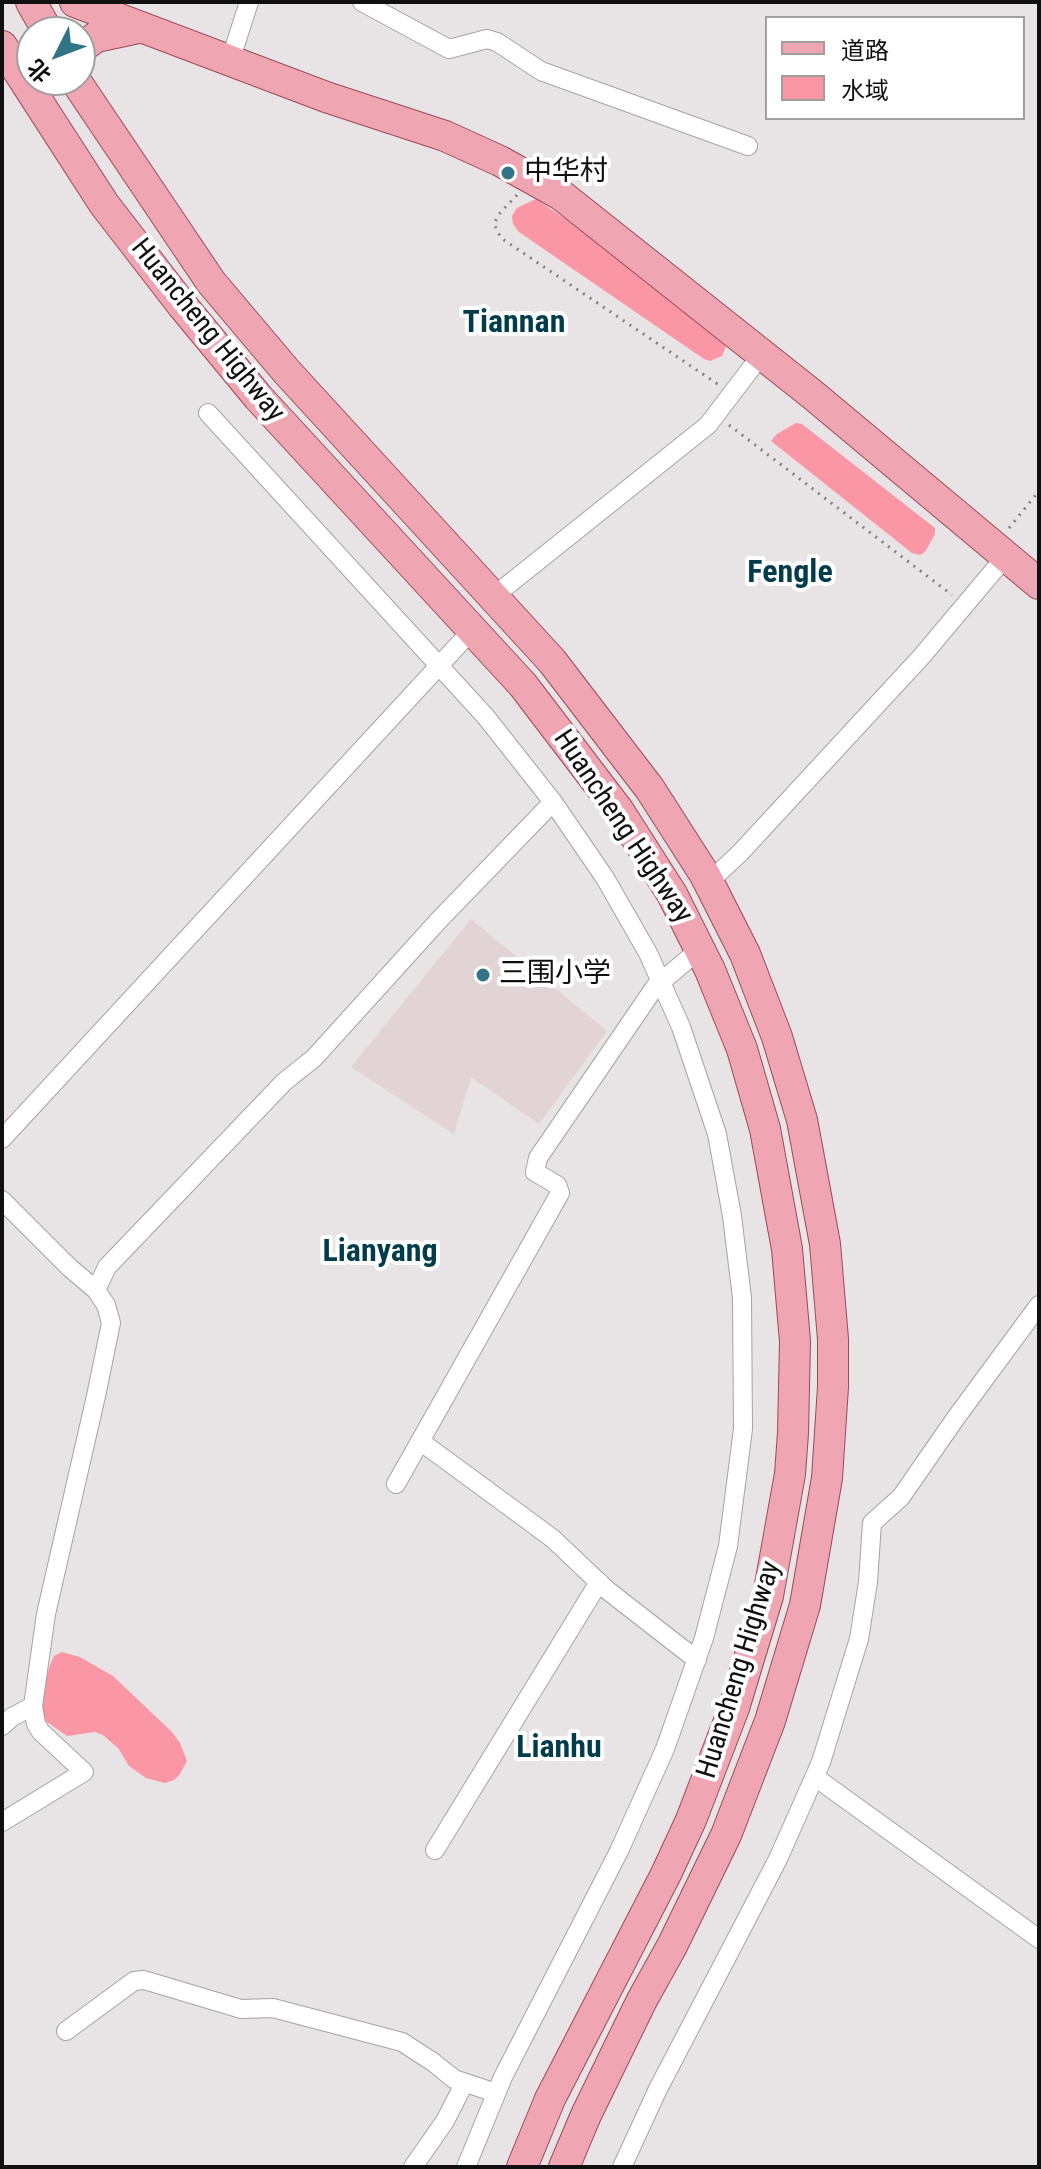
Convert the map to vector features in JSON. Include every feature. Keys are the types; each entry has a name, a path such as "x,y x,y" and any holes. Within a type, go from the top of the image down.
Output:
{"main road":[{"path":"75,2 326,97 445,136 561,195 762,354 1039,584"},
{"path":"96,37 138,28"},
{"name":"Huancheng Highway","path":"2,46 104,204 172,293 258,397 523,685 590,770 672,894 727,1009 755,1090 782,1208 795,1341 793,1433 784,1515 768,1596 708,1778 666,1874 550,2099 522,2167"},
{"name":"Huancheng Highway","path":"86,96 211,282 351,443 552,661 612,737 671,821 709,882 745,954 791,1079 811,1161 825,1244 833,1339 833,1387 827,1478 805,1605 749,1778 700,1891 642,2000 564,2167"},
{"path":"323,469 351,443"}],"street":[{"path":"230,61 249,2"},
{"path":"362,2 449,49 487,39 497,42 541,71 748,146"},
{"path":"494,596 716,415 762,354"},
{"path":"208,413 486,717 553,802 630,918 662,982 695,1065 717,1134 732,1216 743,1313 744,1415 736,1494 719,1583 697,1660 665,1749 619,1851 496,2093 466,2167"},
{"path":"709,882 740,853 922,656 965,605 1000,551"},
{"path":"2,1139 473,629"},
{"path":"96,1290 107,1267 284,1082 314,1058 439,920 553,802"},
{"path":"396,1484 560,1193 557,1185 535,1172 538,1158 655,987 700,949"},
{"path":"2,1200 96,1290 106,1305 110,1332 46,1614 33,1706 36,1724 41,1732 84,1772 2,1822"},
{"path":"622,2167 658,2089 778,1859 815,1777 859,1639 868,1582 872,1523 901,1497 1039,1305"},
{"path":"420,1441 552,1538 599,1582 697,1660"},
{"path":"435,1850 599,1582"},
{"path":"2,1726 33,1706"},
{"path":"815,1777 1039,1939"},
{"path":"66,2031 134,1981 144,1980 241,2009 273,2008 402,2042 454,2079 496,2093"},
{"path":"413,2167 445,2121 464,2084"}],"path":[{"path":"533,179 499,214 494,224 501,238 732,393"},
{"path":"716,415 965,605"},
{"path":"1000,551 1039,491"}],"shaded area":[{"name":"三围小学","path":"471,919 607,1031 539,1124 471,1077 454,1134 351,1067"}],"water":[{"path":"536,199 614,252 726,346 722,356 710,361 704,359 519,232 512,216 517,208"},
{"path":"796,423 802,424 935,528 925,552 920,555 912,553 771,441"},
{"path":"62,1652 80,1657 113,1676 172,1732 187,1761 174,1780 165,1783 146,1778 129,1766 118,1748 103,1735 95,1732 67,1736 43,1719 37,1711 50,1665 54,1656"}],"place":[{"name":"中华村","path":"508,173"},
{"name":"三围小学","path":"483,975"}],"district":[{"name":"Tiannan","path":"514,324"},
{"name":"Fengle","path":"790,574"},
{"name":"Lianyang","path":"380,1253"},
{"name":"Lianhu","path":"559,1749"}]}
